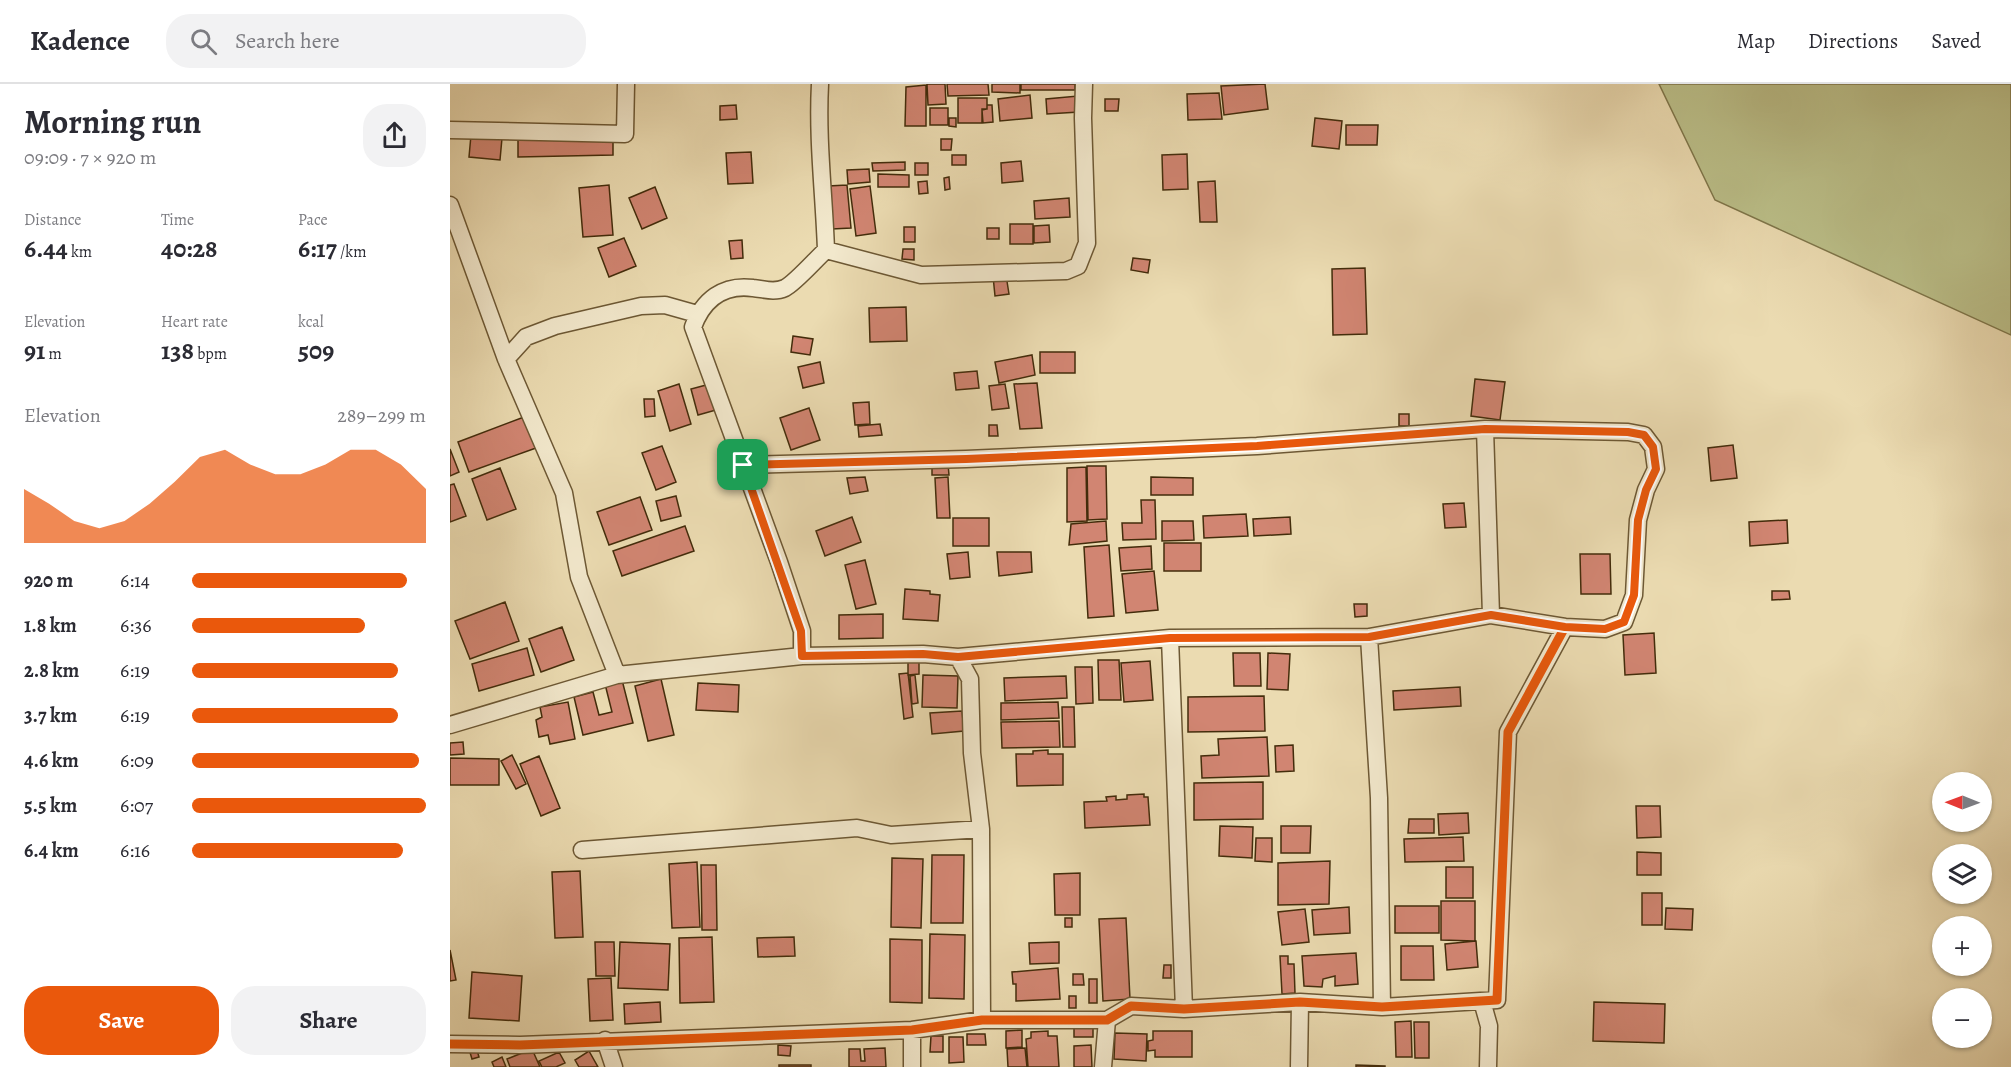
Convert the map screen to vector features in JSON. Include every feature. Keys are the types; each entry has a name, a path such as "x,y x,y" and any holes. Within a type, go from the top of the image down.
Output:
{"street":[{"path":"450,130 625,134 626,84"},
{"path":"802,656 801,631 743,465 696,341 693,327 702,307 726,289 750,287 771,291 786,288 826,250 818,119 820,84"},
{"path":"826,250 921,275 1066,271 1078,266 1087,243 1084,84"},
{"path":"450,205 506,359 564,493 579,577 617,675"},
{"path":"506,359 526,337 555,326 641,306 665,305 698,315"},
{"path":"450,725 617,675 802,656 923,654 958,657 1170,638 1369,637 1491,615 1565,627 1605,629 1624,622 1634,595 1638,520 1646,490 1656,469 1653,447 1644,435 1628,432 1485,429 1257,446 966,459 743,465"},
{"path":"1485,429 1491,615"},
{"path":"450,1044 520,1044 912,1030 982,1020 1107,1020 1131,1006 1184,1009 1300,1002 1382,1007 1497,1000 1508,732 1565,627"},
{"path":"1369,637 1379,798 1382,1007"},
{"path":"1170,638 1184,1009"},
{"path":"958,657 970,679 972,753 981,829 982,1020"},
{"path":"582,850 857,828 891,835 981,829"},
{"path":"1482,1001 1489,1026 1488,1067"},
{"path":"1299,1067 1300,1002"},
{"path":"1103,1067 1107,1020"},
{"path":"912,1030 912,1067"},
{"path":"605,1040 614,1067"}],"green space":[{"path":"1659,84 2011,84 2011,335 1715,200"}],"building":[{"path":"927,84 945,84 946,104 928,105"},
{"path":"947,84 988,84 989,95 948,96"},
{"path":"992,84 1020,84 1020,93 992,92"},
{"path":"1021,84 1075,84 1075,90 1021,90"},
{"path":"1265,84 1268,109 1224,115 1221,86"},
{"path":"926,85 926,126 905,126 906,87"},
{"path":"1219,93 1222,119 1188,120 1187,94"},
{"path":"1030,95 1032,118 1000,121 998,99"},
{"path":"1078,96 1079,112 1047,114 1046,99"},
{"path":"958,98 987,98 987,109 982,109 982,123 958,123"},
{"path":"1105,99 1119,99 1118,111 1105,111"},
{"path":"736,105 737,119 720,120 720,106"},
{"path":"987,105 992,105 993,122 983,123 982,110 987,109"},
{"path":"930,108 948,108 948,125 930,125"},
{"path":"949,118 956,118 956,127 949,126"},
{"path":"1315,118 1342,121 1339,149 1312,146"},
{"path":"1346,125 1378,125 1377,145 1346,145"},
{"path":"471,135 502,138 500,160 469,157"},
{"path":"613,135 613,155 518,157 518,137"},
{"path":"941,139 952,139 951,150 941,150"},
{"path":"751,152 753,183 728,184 726,153"},
{"path":"1187,154 1188,189 1163,190 1162,155"},
{"path":"952,155 966,155 966,165 952,165"},
{"path":"1021,161 1023,181 1002,183 1001,163"},
{"path":"905,162 905,170 873,171 872,163"},
{"path":"915,163 928,163 928,175 915,175"},
{"path":"869,169 870,182 848,184 847,170"},
{"path":"878,174 909,175 909,187 878,187"},
{"path":"949,177 950,189 945,190 944,178"},
{"path":"927,181 928,193 919,194 918,182"},
{"path":"1215,181 1217,222 1200,222 1198,182"},
{"path":"609,185 613,235 583,237 579,188"},
{"path":"847,185 851,228 832,229 828,186"},
{"path":"870,186 876,233 856,236 850,189"},
{"path":"655,187 667,218 642,229 629,198"},
{"path":"1069,198 1070,217 1035,219 1034,201"},
{"path":"1010,224 1033,224 1033,244 1010,244"},
{"path":"1049,225 1050,242 1034,243 1034,226"},
{"path":"904,227 915,227 915,242 904,242"},
{"path":"987,228 999,228 999,239 987,239"},
{"path":"624,238 636,266 609,277 598,248"},
{"path":"742,240 743,258 731,259 729,241"},
{"path":"903,249 914,249 914,260 902,259"},
{"path":"1133,258 1150,260 1148,273 1131,270"},
{"path":"1365,268 1367,334 1333,335 1332,269"},
{"path":"1006,275 1009,294 995,296 993,276"},
{"path":"906,307 907,341 870,342 869,308"},
{"path":"793,336 813,339 810,355 791,352"},
{"path":"1040,352 1075,352 1075,373 1040,373"},
{"path":"1032,355 1035,375 999,383 995,362"},
{"path":"820,362 824,383 803,388 798,367"},
{"path":"977,371 979,388 956,390 954,373"},
{"path":"1475,379 1505,382 1500,420 1471,416"},
{"path":"1037,383 1042,428 1020,429 1014,384"},
{"path":"679,384 691,424 670,431 658,391"},
{"path":"710,384 716,410 698,415 691,389"},
{"path":"1005,384 1009,408 992,410 989,386"},
{"path":"644,399 654,399 655,416 645,417"},
{"path":"869,402 870,424 855,425 853,403"},
{"path":"809,408 820,440 791,450 780,418"},
{"path":"1399,414 1409,414 1409,426 1399,426"},
{"path":"524,417 536,448 469,472 458,442"},
{"path":"880,424 882,435 859,437 858,426"},
{"path":"989,425 997,425 998,436 989,436"},
{"path":"1733,445 1737,478 1711,481 1708,448"},
{"path":"662,446 676,482 656,490 642,453"},
{"path":"450,449 459,472 450,476"},
{"path":"932,464 948,464 949,475 932,475"},
{"path":"1087,466 1106,466 1107,519 1088,520"},
{"path":"1086,467 1087,521 1067,522 1067,468"},
{"path":"500,468 516,509 487,520 472,479"},
{"path":"865,477 868,491 850,494 847,478"},
{"path":"948,477 950,518 937,518 935,478"},
{"path":"1151,477 1193,478 1193,495 1151,495"},
{"path":"454,484 466,516 450,522 450,485"},
{"path":"676,496 681,516 661,521 656,501"},
{"path":"640,497 652,530 609,545 597,512"},
{"path":"1141,500 1155,500 1156,539 1123,540 1122,523 1142,523"},
{"path":"1464,503 1466,527 1445,528 1443,504"},
{"path":"1246,514 1248,536 1204,538 1203,516"},
{"path":"852,517 861,542 825,556 816,531"},
{"path":"1290,517 1291,534 1254,536 1253,519"},
{"path":"953,518 989,518 989,546 953,546"},
{"path":"1787,520 1788,543 1750,546 1749,522"},
{"path":"1106,521 1107,541 1069,545 1071,524"},
{"path":"1162,521 1193,521 1194,540 1162,541"},
{"path":"685,526 694,551 622,576 613,551"},
{"path":"1164,543 1201,543 1201,571 1164,571"},
{"path":"1109,545 1114,616 1088,618 1084,547"},
{"path":"1151,546 1152,569 1121,571 1119,548"},
{"path":"968,552 970,577 950,579 947,554"},
{"path":"997,552 1031,552 1032,572 999,576"},
{"path":"1580,554 1610,554 1611,594 1581,594"},
{"path":"865,560 876,604 856,609 845,565"},
{"path":"1154,571 1158,610 1126,613 1122,574"},
{"path":"905,589 930,591 930,594 940,595 938,621 903,619"},
{"path":"1772,591 1789,591 1790,599 1772,600"},
{"path":"505,602 519,641 470,659 455,621"},
{"path":"1354,604 1367,604 1367,616 1355,617"},
{"path":"883,614 883,638 839,639 839,615"},
{"path":"562,627 574,660 541,672 529,639"},
{"path":"1654,633 1656,673 1625,675 1623,635"},
{"path":"527,648 534,675 479,691 472,664"},
{"path":"1233,653 1260,653 1261,686 1234,686"},
{"path":"1268,653 1290,654 1288,690 1267,689"},
{"path":"919,659 919,674 908,675 908,660"},
{"path":"1098,660 1119,660 1121,700 1099,700"},
{"path":"1150,661 1153,700 1124,702 1121,663"},
{"path":"1075,667 1092,667 1093,703 1076,704"},
{"path":"908,673 913,717 904,719 899,674"},
{"path":"915,675 918,703 912,704 910,676"},
{"path":"923,675 958,676 957,708 922,707"},
{"path":"1066,676 1067,698 1005,701 1004,678"},
{"path":"661,679 674,735 648,741 635,686"},
{"path":"622,680 633,723 583,735 574,697 593,692 599,715 612,712 605,684"},
{"path":"698,683 739,685 738,712 696,710"},
{"path":"1460,687 1461,706 1394,710 1393,691"},
{"path":"1264,696 1265,731 1188,732 1188,697"},
{"path":"568,702 575,739 550,744 548,735 539,737 536,720 542,717 540,707"},
{"path":"1058,702 1059,718 1001,720 1001,703"},
{"path":"1062,707 1074,707 1075,747 1063,747"},
{"path":"962,711 964,731 932,734 930,713"},
{"path":"1059,721 1060,747 1002,748 1001,722"},
{"path":"1267,737 1269,776 1202,778 1201,756 1219,755 1218,739"},
{"path":"463,742 464,754 450,755 450,743"},
{"path":"1293,745 1294,771 1276,772 1275,746"},
{"path":"1048,750 1048,754 1063,754 1063,785 1017,786 1016,754 1033,754 1033,751"},
{"path":"512,755 526,784 516,789 501,761"},
{"path":"539,756 560,808 541,816 520,764"},
{"path":"450,758 499,759 499,785 450,785"},
{"path":"1263,782 1263,819 1194,820 1194,783"},
{"path":"1144,794 1144,797 1148,797 1150,825 1085,828 1084,802 1107,801 1106,797 1116,796 1116,800 1127,799 1127,795"},
{"path":"1636,806 1660,806 1661,837 1637,838"},
{"path":"1468,813 1469,833 1439,835 1438,814"},
{"path":"1409,819 1434,819 1434,833 1408,833"},
{"path":"1220,826 1253,827 1252,858 1219,856"},
{"path":"1281,826 1311,826 1310,853 1281,853"},
{"path":"1463,837 1464,861 1405,862 1404,839"},
{"path":"1256,838 1272,838 1272,862 1255,861"},
{"path":"1637,852 1661,853 1661,875 1637,875"},
{"path":"932,855 964,855 963,923 931,923"},
{"path":"892,858 923,859 921,928 891,927"},
{"path":"1330,861 1329,904 1278,905 1278,863"},
{"path":"697,862 700,927 672,928 669,864"},
{"path":"701,865 716,865 717,930 702,930"},
{"path":"1446,867 1473,867 1473,898 1446,898"},
{"path":"580,871 583,937 555,938 552,872"},
{"path":"1080,873 1080,915 1055,915 1054,874"},
{"path":"1642,893 1662,893 1662,925 1642,925"},
{"path":"1441,901 1475,901 1475,941 1441,940"},
{"path":"1395,906 1439,906 1439,933 1395,933"},
{"path":"1349,907 1350,933 1314,935 1312,910"},
{"path":"1666,908 1693,909 1692,930 1665,929"},
{"path":"1305,909 1309,942 1282,945 1278,912"},
{"path":"1065,918 1072,918 1072,927 1065,927"},
{"path":"1126,918 1130,999 1103,1001 1099,919"},
{"path":"930,934 965,935 964,999 929,998"},
{"path":"712,937 714,1002 680,1003 679,938"},
{"path":"794,937 795,956 758,957 757,938"},
{"path":"890,939 922,940 922,1003 890,1002"},
{"path":"1476,941 1478,967 1447,970 1445,944"},
{"path":"595,942 614,942 615,976 596,976"},
{"path":"620,942 670,944 668,990 618,988"},
{"path":"1059,942 1059,963 1030,964 1029,943"},
{"path":"1401,946 1433,946 1434,980 1401,980"},
{"path":"450,950 456,980 450,981"},
{"path":"1356,953 1358,984 1335,986 1335,976 1323,979 1322,987 1304,986 1302,956"},
{"path":"1280,956 1288,956 1288,964 1294,964 1295,993 1282,994"},
{"path":"1164,965 1171,965 1171,978 1163,978"},
{"path":"1058,968 1060,999 1016,1001 1016,984 1013,984 1012,972"},
{"path":"472,972 522,976 519,1021 469,1018"},
{"path":"1073,974 1083,974 1084,985 1073,985"},
{"path":"611,978 613,1020 590,1021 588,979"},
{"path":"1089,979 1097,979 1097,1003 1089,1003"},
{"path":"1069,996 1076,996 1076,1008 1069,1008"},
{"path":"660,1002 661,1022 625,1024 624,1004"},
{"path":"1594,1002 1665,1004 1664,1043 1593,1041"},
{"path":"1411,1021 1412,1057 1396,1057 1395,1022"},
{"path":"1414,1022 1429,1022 1429,1058 1415,1058"},
{"path":"1074,1026 1093,1026 1093,1037 1074,1037"},
{"path":"1022,1030 1022,1047 1006,1048 1006,1031"},
{"path":"1048,1031 1048,1036 1057,1036 1059,1067 1028,1067 1026,1039 1031,1038 1031,1032"},
{"path":"1153,1031 1192,1031 1192,1057 1155,1057 1155,1050 1148,1051 1148,1041 1153,1040"},
{"path":"1115,1033 1147,1034 1146,1061 1114,1059"},
{"path":"967,1034 985,1034 986,1045 967,1045"},
{"path":"931,1036 943,1036 943,1052 930,1052"},
{"path":"949,1037 963,1037 964,1062 949,1063"},
{"path":"778,1045 791,1046 790,1056 778,1055"},
{"path":"1091,1045 1092,1067 1074,1067 1074,1046"},
{"path":"476,1047 479,1057 472,1059 469,1049"},
{"path":"885,1048 886,1067 849,1067 849,1049 860,1049 861,1061 865,1061 864,1049"},
{"path":"1025,1048 1027,1067 1008,1067 1007,1049"},
{"path":"532,1049 540,1067 510,1067 507,1059"},
{"path":"589,1051 598,1067 579,1067 575,1060"},
{"path":"559,1052 565,1063 556,1067 542,1067 539,1061"},
{"path":"502,1057 506,1067 494,1067 492,1062"},
{"path":"779,1065 811,1065 811,1067 779,1067"},
{"path":"1356,1065 1385,1066 1385,1067 1356,1067"}],"cycle path":[{"path":"743,465 966,459 1257,446 1485,429 1628,432 1644,435 1653,447 1656,469 1646,490 1638,520 1634,595 1624,622 1605,629 1565,627 1491,615 1369,637 1170,638 958,657"},
{"path":"450,1044 520,1045 912,1030 982,1020 1107,1020 1131,1006 1184,1009 1300,1002 1382,1007 1497,1000 1508,732 1565,627"}],"route":[{"path":"1485,429 1628,432 1644,435 1653,447 1656,469 1646,490 1638,520 1638,556 1634,595 1624,622 1605,629 1565,627 1491,615 1369,637 1170,638 958,657 923,654 802,656 801,631 779,562 743,465 966,459 1257,446 1485,429"}]}
